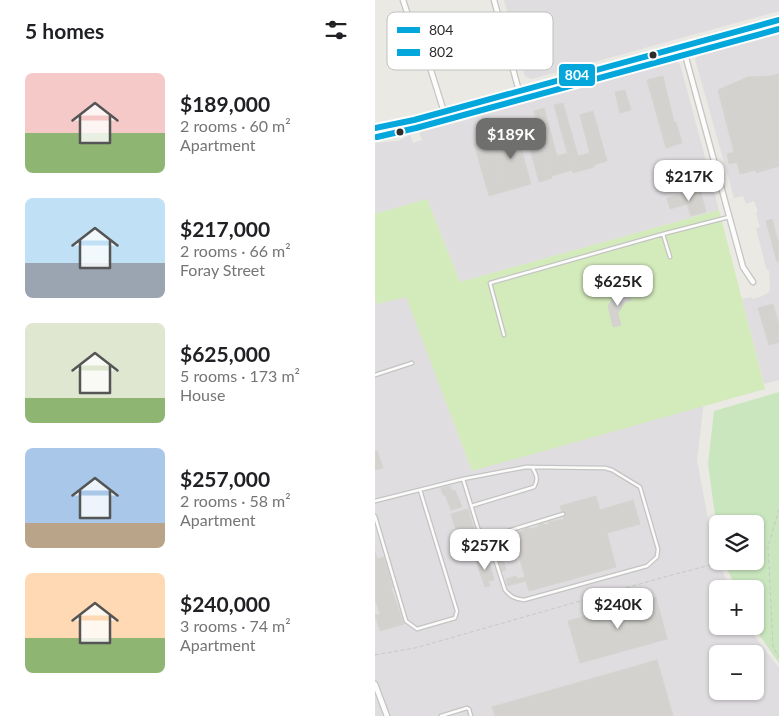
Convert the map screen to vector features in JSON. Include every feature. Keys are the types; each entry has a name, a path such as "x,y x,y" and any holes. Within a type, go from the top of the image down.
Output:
{"main road":[{"path":"375,128 444,112 779,20"}],"street":[{"path":"403,0 407,12"},
{"path":"683,47 743,267 753,282"},
{"path":"431,70 444,112"},
{"path":"513,70 519,90"},
{"path":"375,684 387,716"}],"lane":[{"path":"504,335 490,284 663,234 730,217"},
{"path":"663,234 670,257"},
{"path":"375,375 412,363"},
{"path":"471,506 534,487 537,482 536,475 531,466"},
{"path":"375,502 463,479 531,466 605,468 640,487 658,549 657,557 647,566 524,600 517,600 505,590 488,537"},
{"path":"463,479 478,528 483,536 488,537 563,514"},
{"path":"375,516 406,620 409,624 417,629 455,618 457,611 420,490"},
{"path":"441,716 452,711 467,708 471,716"},
{"path":"452,711 454,716"}],"path":[{"path":"779,509 768,547 773,647 779,657"},
{"path":"375,655 415,648 658,578 709,565"}],"shaded area":[{"path":"504,0 779,0 779,11 532,79 525,76 523,70 553,70 553,12 507,12"},
{"path":"779,30 779,380 764,384 742,299 760,297 768,293 770,289 769,271 766,268 756,228 760,227 756,213 758,212 754,201 746,204 743,196 734,198 695,59 699,52"},
{"path":"673,60 680,64 719,210 460,282 427,199 375,214 375,143 398,141 410,135 413,143 422,140 419,132 467,120 466,116"},
{"path":"406,296 472,471 704,401 697,460 709,524 709,570 722,570 727,580 709,580 709,635 754,635 761,645 709,645 709,700 764,700 764,648 779,668 779,716 375,716 375,297 377,304"}],"green space":[{"path":"427,199 460,282 719,210 765,389 472,471 406,297 377,304 375,297 375,214"},
{"path":"779,392 779,663 759,635 764,635 764,580 732,580 728,570 764,570 764,515 715,515 708,464 714,411"}],"building":[{"path":"779,74 779,166 756,173 756,170 740,174 737,162 729,164 727,154 734,152 718,90 748,77"},
{"path":"663,76 674,122 676,122 682,143 666,148 647,80"},
{"path":"625,90 631,110 620,113 615,92"},
{"path":"563,103 578,156 590,153 594,167 573,173 554,105"},
{"path":"544,108 557,156 568,153 572,170 551,176 534,111"},
{"path":"593,111 607,161 593,165 580,115"},
{"path":"538,126 552,178 539,182 525,130"},
{"path":"516,130 531,184 506,191 491,137"},
{"path":"492,139 506,191 489,196 474,144"},
{"path":"700,189 706,212 691,216 687,204 670,209 667,198 685,193 686,197 688,196 687,193"},
{"path":"772,219 779,244 779,261 777,262 766,221"},
{"path":"627,291 631,300 625,302 618,313 621,325 613,327 608,306 615,295"},
{"path":"773,304 779,325 779,342 769,345 758,308"},
{"path":"377,450 383,468 375,470 375,451"},
{"path":"450,486 452,491 455,490 462,507 451,510 441,488"},
{"path":"596,496 600,510 633,500 640,524 607,533 616,567 529,591 526,581 507,586 506,579 516,576 517,579 525,577 513,534 528,527 529,529 538,527 538,525 543,523 544,525 549,524 548,522 564,519 560,506"},
{"path":"468,509 481,551 464,556 451,514"},
{"path":"498,543 506,570 499,572 492,545"},
{"path":"375,551 377,559 384,557 393,588 391,588 404,624 380,631 375,615 380,614 375,599"},
{"path":"488,558 494,580 488,581 490,586 485,587 476,561"},
{"path":"656,597 667,639 580,663 568,621"},
{"path":"657,660 673,716 495,716 492,707"}],"transit line":[{"name":"804","path":"375,128 414,120 779,20"},
{"name":"802","path":"377,137 779,29"}]}
